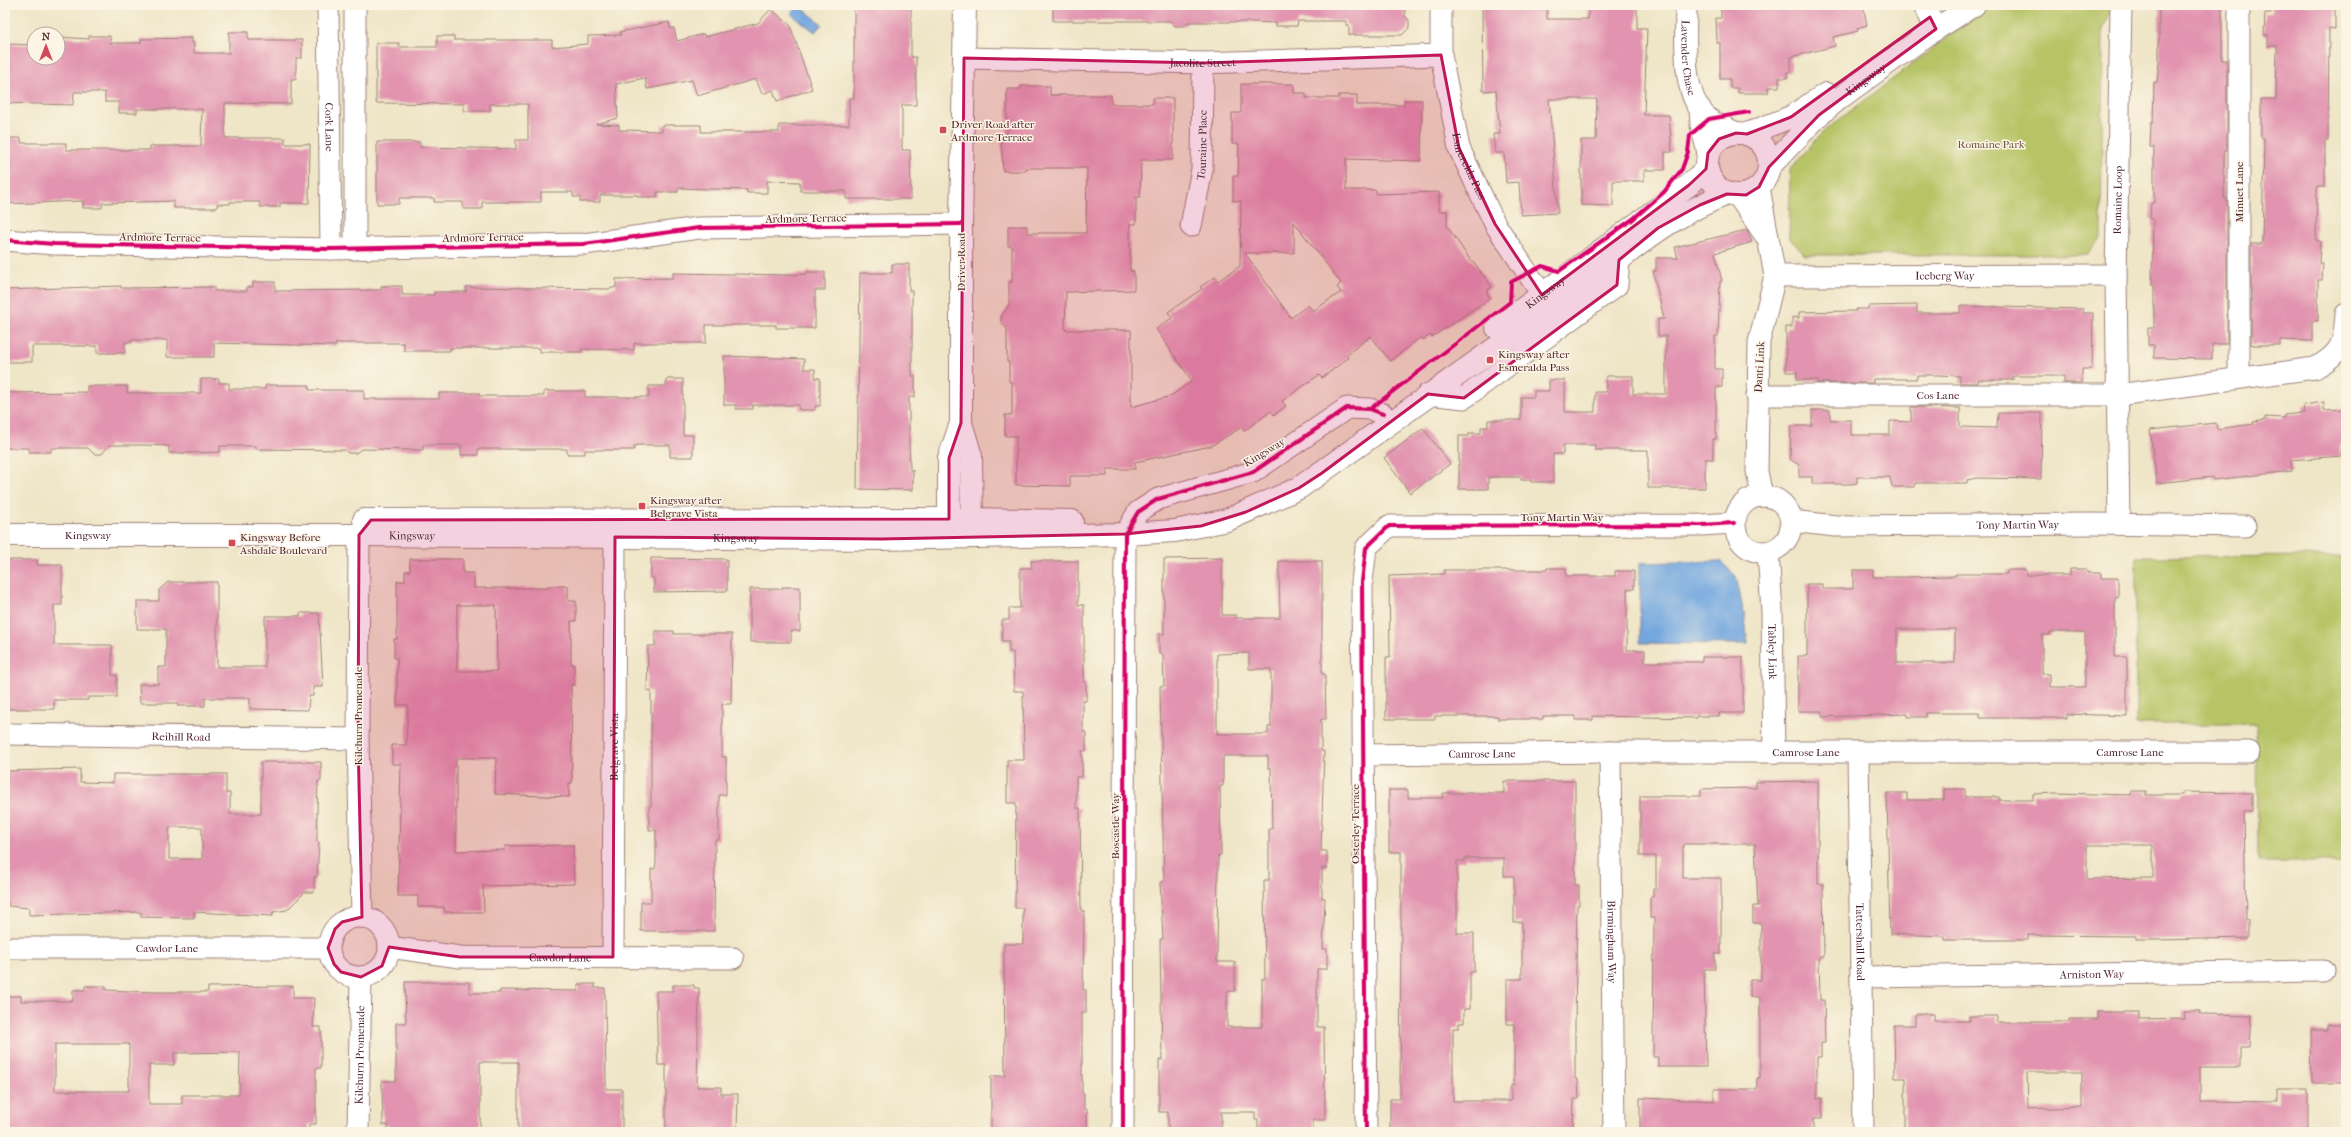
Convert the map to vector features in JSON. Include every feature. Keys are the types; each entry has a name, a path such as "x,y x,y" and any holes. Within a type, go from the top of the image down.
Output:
{"main road":[{"name":"Driver Road","path":"965,5 961,224 961,423 971,456 972,528"},
{"name":"Kingsway","path":"5,521 365,527 1129,528 1175,531 1227,520 1280,497 1322,473 1428,394 1689,185 1707,161 1719,139 1791,117 1817,101 1934,14 1974,5"},
{"name":"Kingsway","path":"1129,528 1196,515 1246,500 1300,474 1383,414 1546,301 1619,260 1658,228 1700,205 1732,195 1746,195 1759,187 1764,182 1769,167 1819,115 1934,14"},
{"path":"1742,133 1757,139 1764,147 1768,157 1769,167"},
{"path":"1707,161 1713,184 1732,195"},
{"name":"Driver Road","path":"949,528 949,458 961,423"},
{"name":"Kingsway","path":"5,535 365,527 615,537 874,539 949,528"}],"street":[{"name":"Cork Lane","path":"328,5 331,249"},
{"path":"355,5 355,249"},
{"name":"Esmerelda Pass","path":"1441,5 1441,55 1459,148 1495,224 1546,301"},
{"name":"Lavender Chase","path":"1686,5 1688,83 1700,108 1709,119 1742,133"},
{"name":"Romaine Loop","path":"2119,524 2116,275 2121,5"},
{"name":"Minuet Lane","path":"2239,5 2239,378"},
{"name":"Jacolite Street","path":"964,58 1203,63 1441,55"},
{"name":"Touraine Place","path":"1191,226 1202,169 1203,63"},
{"name":"Lavender Chase","path":"1700,108 1701,126 1707,161"},
{"name":"Danti Link","path":"1759,187 1775,276 1759,342 1757,471 1762,496"},
{"name":"Danti Link","path":"1732,195 1768,241"},
{"name":"Ardmore Terrace","path":"5,240 54,244 355,249 584,244 699,228 961,224"},
{"path":"1428,394 1464,398 1617,285 1619,260"},
{"name":"Iceberg Way","path":"1775,276 2116,275"},
{"path":"2118,395 2315,368 2332,359 2345,339 2346,314"},
{"name":"Cos Lane","path":"1757,395 2118,395"},
{"path":"1762,496 1772,497 1781,502 1788,511 1791,521 1790,533 1785,542 1768,552 1750,549 1741,542 1736,533 1734,523 1736,514 1742,505 1750,499 1762,496"},
{"name":"Tony Martin Way","path":"1791,521 1836,526 2119,524 2245,526"},
{"name":"Tony Martin Way","path":"1389,526 1702,525 1734,523"},
{"name":"Osterley Terrace","path":"1366,1132 1362,582 1366,548 1389,526"},
{"name":"Kilchurn Promenade","path":"362,917 358,739 365,527"},
{"name":"Boscastle Way","path":"1123,1132 1129,528"},
{"name":"Belgrave Vista","path":"613,958 615,537"},
{"name":"Tabley Link","path":"1768,552 1772,611 1774,752"},
{"name":"Reihill Road","path":"5,734 358,739"},
{"name":"Camrose Lane","path":"1364,755 1610,752 2249,752"},
{"name":"Birmingham Way","path":"1610,752 1614,1132"},
{"name":"Tattershall Road","path":"1858,752 1863,1132"},
{"path":"362,917 372,920 381,927 387,935 389,947 387,957 382,966 374,973 361,977 351,976 341,972 334,964 328,948 334,929 342,922 352,918 362,917"},
{"name":"Cawdor Lane","path":"389,947 460,957 733,958"},
{"name":"Cawdor Lane","path":"5,948 328,948"},
{"name":"Arniston Way","path":"1860,977 2323,971"},
{"name":"Kilchurn Promenade","path":"358,1132 361,977"}],"highlighted area":[{"path":"1930,17 1936,29 1819,115 1769,167 1759,187 1746,195 1727,194 1700,205 1658,228 1619,260 1617,285 1464,398 1428,394 1322,473 1299,488 1246,512 1201,526 1125,534 881,539 615,537 613,957 460,957 389,947 382,966 361,977 341,972 334,964 328,948 335,929 342,922 362,917 358,739 359,535 371,520 949,519 949,458 961,423 964,58 1203,63 1441,55 1459,148 1495,224 1542,295 1689,185 1706,169 1708,153 1719,139 1736,133 1747,134 1791,117"}],"green space":[{"name":"Romaine Park","path":"1990,5 2114,5 2103,29 2101,238 2087,255 1805,255 1789,238 1790,169 1823,132"},
{"path":"2346,556 2346,862 2258,862 2257,724 2136,724 2136,557"}],"water":[{"path":"798,5 822,24 815,32 791,14"},
{"path":"1720,561 1736,576 1745,618 1748,644 1640,643 1640,563"}],"building":[{"path":"854,5 911,5 911,57 916,57 916,105 902,105 902,150 910,150 911,199 846,199 846,191 800,191 800,182 767,181 767,193 747,193 747,190 678,188 678,192 657,192 657,197 638,197 638,195 600,195 600,202 580,202 580,197 573,197 573,192 541,192 541,202 482,202 482,209 463,209 463,202 434,202 434,198 399,198 399,204 377,204 377,142 420,142 420,147 516,149 516,140 528,140 528,104 490,104 490,111 464,111 464,104 376,103 376,43 399,43 399,47 437,47 437,36 454,36 454,40 552,40 552,47 588,44 588,36 621,35 620,32 669,22 670,28 674,28 677,41 704,34 705,37 758,23 771,9 790,25 812,89 777,101 773,90 762,94 756,79 697,96 692,80 647,89 645,78 616,84 618,118 596,124 619,125 619,130 662,131 662,125 701,125 701,132 779,132 779,125 849,125 849,98 854,98"},
{"path":"1053,5 1405,5 1405,16 1409,20 1409,28 1402,35 1349,35 1349,25 1346,25 1346,21 1298,21 1297,26 1276,26 1276,23 1253,22 1188,22 1184,26 1175,26 1170,21 1053,21"},
{"path":"1482,5 1547,5 1547,19 1588,19 1588,5 1637,5 1637,28 1647,28 1644,115 1669,115 1672,152 1665,152 1665,170 1644,170 1644,181 1613,181 1613,206 1581,205 1581,140 1596,140 1597,99 1549,99 1558,213 1521,215 1519,182 1506,183 1504,153 1495,153 1493,134 1500,134 1496,90 1483,91"},
{"path":"1721,5 1863,5 1867,25 1857,28 1858,31 1833,37 1835,46 1791,57 1791,72 1787,72 1787,78 1779,78 1779,87 1768,87 1768,93 1738,93 1738,88 1730,88 1730,79 1720,79 1720,43 1717,43 1716,18 1721,18"},
{"path":"2159,5 2222,5 2222,60 2227,60 2227,150 2224,150 2224,198 2227,198 2227,344 2212,344 2212,359 2154,358 2154,345 2148,345 2148,328 2154,328 2154,285 2152,285 2153,219 2150,219 2151,203 2154,203 2154,147 2150,147 2151,123 2153,123 2154,82 2157,82 2159,63"},
{"path":"2271,5 2335,5 2335,29 2329,28 2328,141 2325,141 2325,186 2317,186 2316,240 2320,241 2319,263 2323,263 2322,280 2318,280 2318,321 2312,321 2312,341 2280,340 2280,345 2254,345 2251,344 2251,244 2262,244 2264,138 2261,138 2261,99 2276,99 2277,46 2268,46 2268,35 2264,35 2265,13 2271,13"},
{"path":"229,32 248,32 248,40 302,40 302,58 296,58 296,79 291,79 291,104 225,103 225,138 285,138 285,144 310,144 309,203 280,203 280,207 260,207 260,202 230,202 230,204 217,204 217,208 174,208 174,201 102,203 102,208 83,208 83,201 5,204 5,138 21,138 21,143 66,143 66,150 150,150 150,146 201,146 202,109 137,109 137,113 119,113 119,102 105,102 105,92 74,92 73,105 5,103 5,53 9,53 9,44 26,45 26,66 66,66 66,38 89,39 89,36 110,36 110,43 141,43 141,39 192,38 192,43 194,43 194,53 229,53"},
{"path":"1241,84 1294,84 1294,93 1306,93 1306,98 1339,98 1339,95 1357,95 1357,105 1404,105 1404,100 1422,100 1421,161 1346,159 1346,190 1376,190 1376,194 1439,192 1439,211 1447,211 1447,226 1471,261 1472,260 1492,287 1486,291 1490,298 1432,337 1430,335 1423,340 1421,337 1390,361 1371,336 1346,355 1348,358 1322,378 1319,375 1282,401 1286,406 1274,415 1271,411 1244,431 1242,427 1211,446 1135,462 1135,469 1107,469 1107,476 1070,476 1070,486 1016,485 1016,436 1005,436 1005,415 1012,415 1012,382 1009,382 1009,362 1007,362 1007,329 1001,322 1001,317 1009,305 1009,282 1012,282 1012,246 1008,246 1008,226 1027,226 1027,233 1086,233 1087,168 1026,168 1026,171 1003,171 1001,140 1007,140 1007,89 1021,89 1021,86 1050,86 1050,95 1111,95 1111,104 1153,104 1153,98 1173,98 1173,160 1141,160 1140,197 1136,197 1136,224 1130,224 1130,271 1134,271 1134,290 1066,292 1065,330 1131,330 1131,407 1171,396 1192,381 1156,329 1172,318 1168,312 1202,289 1200,287 1215,277 1218,281 1240,266 1241,201 1233,201 1233,176 1238,176 1239,144 1232,144 1232,113 1241,113","holes":["1294,222 1341,283 1337,287 1341,292 1313,311 1308,305 1291,318 1245,253 1294,253"]},
{"path":"1747,230 1752,242 1715,253 1722,281 1720,282 1718,336 1715,336 1715,369 1722,369 1722,387 1716,387 1716,439 1713,439 1713,459 1705,459 1705,488 1648,488 1648,450 1595,450 1595,445 1563,445 1563,454 1553,454 1553,482 1531,482 1531,480 1521,480 1521,477 1488,477 1488,489 1459,489 1459,436 1469,436 1469,433 1481,433 1481,427 1488,427 1488,420 1521,420 1521,397 1534,397 1534,391 1549,391 1549,380 1565,380 1565,412 1595,412 1595,392 1606,392 1606,376 1633,376 1633,394 1666,394 1666,336 1658,336 1658,319 1664,319 1653,271 1656,271 1656,258 1678,258 1675,247"},
{"path":"892,264 909,264 909,291 912,291 912,376 915,376 915,397 909,397 909,443 910,470 913,470 913,490 857,489 860,273 892,273"},
{"path":"807,272 825,272 825,290 815,290 815,328 776,328 776,325 706,325 706,343 634,343 634,350 582,349 582,352 540,352 540,348 450,348 450,351 404,351 404,343 336,343 336,346 214,343 214,357 167,357 167,340 132,340 132,342 125,342 125,353 97,353 97,346 32,346 32,362 5,362 5,290 121,286 121,288 214,287 214,291 247,291 247,287 253,287 253,282 275,282 275,291 381,290 381,286 402,286 402,295 434,295 434,292 466,292 466,287 609,289 616,287 616,279 673,278 673,273 787,275 807,274"},
{"path":"1917,305 1917,313 1960,313 1960,306 2083,309 2083,313 2093,313 2092,369 2082,369 2082,383 2064,383 2064,376 2013,376 2013,380 1978,380 1978,383 1960,383 1960,376 1917,375 1917,379 1873,379 1873,383 1818,383 1818,380 1797,380 1797,372 1786,372 1786,327 1792,327 1792,317 1799,318 1799,312 1856,311 1856,309 1868,309 1868,306"},
{"path":"724,356 804,359 804,369 815,369 815,378 820,378 820,406 815,406 815,410 799,410 799,405 753,405 753,409 736,409 736,405 724,405"},
{"path":"201,379 219,379 219,383 229,383 229,389 265,389 266,385 309,385 309,390 364,390 364,399 439,399 439,393 479,393 479,396 544,396 544,391 585,391 585,397 649,397 649,386 666,386 666,379 683,379 683,435 693,435 693,457 670,457 670,445 638,445 634,446 634,450 585,450 585,454 567,454 567,449 478,449 478,455 461,455 461,445 423,445 423,450 361,449 356,453 348,453 345,450 256,449 256,446 220,446 220,452 169,453 169,446 109,445 102,454 94,454 88,448 51,448 51,452 29,452 29,448 5,448 5,393 87,392 87,386 127,386 127,393 201,393"},
{"path":"2324,402 2324,410 2346,409 2346,442 2341,442 2341,456 2291,460 2292,471 2213,480 2212,477 2157,483 2150,430 2216,423 2217,429 2254,424 2253,422 2265,420 2265,417 2284,418 2284,415 2304,413 2303,405"},
{"path":"1911,407 1960,408 1960,427 1997,428 1998,413 2042,413 2041,479 1976,478 1967,480 1967,483 1915,483 1915,487 1892,487 1890,477 1857,477 1857,483 1851,484 1812,484 1812,477 1799,477 1799,465 1790,459 1791,426 1812,426 1812,410 1830,410 1830,420 1851,420 1851,435 1890,435 1890,421 1911,422"},
{"path":"1423,428 1450,464 1410,493 1384,458"},
{"path":"651,558 727,559 727,591 654,592 654,578 651,578"},
{"path":"1222,558 1222,615 1236,615 1236,618 1280,618 1279,561 1322,561 1322,674 1325,674 1326,719 1321,719 1321,751 1324,751 1321,851 1327,851 1327,868 1322,868 1322,898 1325,898 1323,949 1327,949 1327,969 1317,969 1317,1027 1324,1027 1325,1120 1313,1120 1313,1132 1258,1132 1258,1120 1255,1120 1255,1112 1221,1112 1221,1132 1168,1132 1168,1112 1159,1112 1159,1060 1162,1060 1160,939 1163,939 1160,882 1164,882 1160,686 1164,686 1163,654 1159,654 1159,634 1164,634 1164,559","holes":["1249,653 1249,669 1271,669 1271,727 1268,727 1268,734 1217,734 1217,654","1223,756 1268,756 1268,768 1271,768 1272,829 1269,829 1269,880 1264,880 1265,979 1262,979 1262,1027 1227,1027 1227,991 1235,991 1235,962 1217,962 1218,855 1221,855 1220,786 1223,786"]},
{"path":"410,559 463,559 463,573 474,573 474,588 549,588 549,586 568,586 568,601 576,601 576,621 571,621 571,664 574,664 574,685 571,685 572,783 569,783 569,797 495,794 496,758 456,758 456,851 505,850 505,846 573,845 574,884 483,886 484,912 445,912 444,907 418,907 418,896 398,896 401,764 392,764 392,745 406,745 408,705 397,705 397,658 394,658 394,639 397,639 397,581 405,581 405,571 410,571","holes":["457,605 496,605 497,671 457,671"]},
{"path":"6,560 37,560 37,565 62,565 62,605 54,605 54,645 112,645 112,675 117,675 117,697 88,697 88,700 54,700 54,709 8,709 8,686 5,686"},
{"path":"1031,561 1078,561 1078,605 1084,605 1084,682 1086,682 1086,701 1083,701 1083,732 1086,732 1086,751 1082,751 1082,777 1076,777 1076,808 1080,808 1081,911 1084,911 1083,990 1086,990 1086,1013 1082,1013 1082,1093 1084,1093 1084,1109 1087,1109 1087,1132 991,1132 991,1076 1005,1076 1004,944 1023,944 1023,908 1015,908 1016,803 1007,803 1007,760 1024,760 1023,691 1014,691 1013,652 1009,652 1009,641 1002,641 1002,620 1009,620 1009,608 1020,608 1020,568 1032,568"},
{"path":"1547,568 1566,568 1566,576 1615,576 1615,571 1634,571 1634,589 1627,589 1627,650 1645,650 1645,662 1702,662 1702,657 1743,657 1743,713 1719,713 1719,716 1697,716 1697,718 1593,716 1593,720 1576,720 1576,716 1543,716 1543,719 1498,719 1498,716 1435,716 1435,719 1386,719 1386,657 1390,657 1389,576 1444,574 1444,570 1547,570"},
{"path":"2070,569 2087,569 2087,573 2101,573 2101,578 2118,578 2118,598 2115,598 2115,657 2127,657 2127,716 2067,714 2067,718 1980,718 1980,713 1926,713 1926,717 1908,717 1908,714 1822,717 1822,711 1798,711 1798,656 1807,656 1807,584 1822,584 1822,589 1853,589 1853,570 1873,570 1873,577 2007,574 2007,570 2026,570 2026,575 2070,575","holes":["1897,629 1955,629 1955,663 1897,663","2050,632 2085,632 2085,687 2050,687 2050,674 2042,674 2042,635 2050,635"]},
{"path":"168,582 217,582 217,667 265,667 265,616 300,616 300,613 319,613 323,687 313,687 313,696 309,696 308,710 250,709 250,698 205,698 205,706 178,706 178,703 140,703 139,684 158,684 158,667 166,667 166,629 137,629 137,601 159,601 159,590"},
{"path":"782,587 800,587 800,631 791,631 791,642 750,642 750,589 782,589"},
{"path":"655,631 674,631 674,634 732,634 731,704 722,704 722,757 726,757 726,795 719,795 719,840 715,840 714,931 641,931 641,902 651,902 651,869 655,869 656,862 656,830 649,830 649,806 651,806 651,691 647,691 648,646 655,646"},
{"path":"261,762 321,762 321,781 318,781 317,808 317,842 319,842 317,877 314,877 314,892 305,892 287,910 273,912 273,916 194,912 194,918 141,917 141,912 29,915 29,908 8,906 8,902 5,902 5,781 7,781 7,771 80,769 80,782 113,783 113,774 226,774 226,793 230,793 230,814 261,814","holes":["169,827 202,827 202,859 169,859"]},
{"path":"1504,781 1575,781 1575,885 1579,885 1579,905 1577,905 1575,1079 1578,1079 1579,1099 1574,1099 1573,1132 1390,1132 1390,1099 1400,1099 1401,852 1389,852 1389,790 1408,790 1408,798 1443,798 1443,793 1504,793","holes":["1465,858 1504,858 1504,876 1514,876 1514,922 1522,922 1522,979 1507,979 1507,1024 1514,1024 1514,1085 1511,1085 1511,1101 1453,1101 1453,1028 1459,1028 1459,1023 1464,1023 1464,1009 1470,1009 1470,972 1474,972 1474,933 1457,933 1457,861 1465,861"]},
{"path":"1818,781 1818,884 1823,884 1824,957 1819,957 1820,1000 1824,1000 1825,1043 1821,1043 1821,1057 1817,1057 1817,1098 1822,1098 1822,1119 1813,1119 1813,1132 1640,1132 1640,1098 1714,1101 1714,1089 1757,1089 1757,1078 1760,1078 1760,997 1750,997 1750,980 1761,980 1761,923 1753,923 1753,906 1758,906 1755,844 1683,844 1683,878 1721,878 1721,954 1715,954 1715,969 1704,969 1706,1067 1658,1067 1658,1057 1653,1057 1654,918 1650,918 1650,897 1653,897 1653,889 1656,889 1656,856 1640,856 1640,796 1701,796 1701,789 1756,788 1756,782"},
{"path":"1944,789 1965,789 1965,797 1999,797 1999,800 2033,800 2033,794 2056,793 2131,795 2131,791 2146,791 2146,795 2182,795 2182,792 2252,793 2252,812 2244,812 2246,920 2248,920 2248,938 2136,940 2136,936 2028,935 2028,940 1945,940 1945,936 1890,934 1887,793 1907,793 1907,800 1944,800","holes":["2087,845 2153,845 2153,878 2087,879"]},
{"path":"405,982 469,982 469,993 500,993 500,990 578,991 578,984 595,984 595,988 605,988 606,1089 622,1089 622,1132 518,1132 518,1062 480,1062 480,1132 388,1132 388,1125 383,1125 382,1081 396,1081 396,1023 406,1023"},
{"path":"673,985 694,985 694,988 699,988 697,1087 721,1087 721,1094 738,1094 737,1132 666,1132 666,1065 658,1065 656,991 673,991"},
{"path":"85,986 106,986 106,990 208,992 208,987 293,986 293,998 314,998 313,1027 321,1027 321,1068 316,1068 316,1124 309,1124 309,1132 7,1132 5,996 21,996 21,1001 73,1001 73,990 85,990","holes":["55,1044 129,1044 129,1091 55,1091","240,1052 239,1095 182,1095 182,1104 149,1104 149,1065 174,1065 174,1053"]},
{"path":"2183,1011 2200,1011 2200,1014 2252,1015 2250,1047 2240,1047 2240,1067 2200,1067 2200,1101 2278,1102 2278,1090 2306,1090 2306,1132 1905,1132 1905,1078 1895,1078 1894,1025 1915,1025 1915,1014 1934,1014 1934,1021 1969,1021 1969,1016 1997,1016 1997,1022 2069,1022 2069,1019 2097,1019 2097,1012 2139,1012 2139,1019 2184,1018","holes":["2027,1072 2082,1072 2082,1107 2028,1109"]},
{"path":"2327,1026 2346,1026 2346,1083 2312,1083 2311,1031 2327,1031"}],"cycle path":[{"path":"1370,409 1510,302 1511,282 1542,266 1559,271 1633,219 1664,192 1682,169 1688,152 1690,135 1709,119 1749,112"},
{"path":"5,240 54,244 331,249 584,244 699,228 961,224"},
{"path":"1123,1132 1125,534 1138,512 1158,499 1253,472 1347,408 1370,409 1383,414"},
{"path":"1366,1132 1362,582 1366,548 1389,526 1702,525 1734,523"}],"place":[{"name":"Driver Road after Ardmore Terrace","path":"943,130"},
{"name":"Kingsway after Esmeralda Pass","path":"1490,360"},
{"name":"Kingsway after Belgrave Vista","path":"642,506"},
{"name":"Kingsway Before Ashdale Boulevard","path":"232,543"}]}
